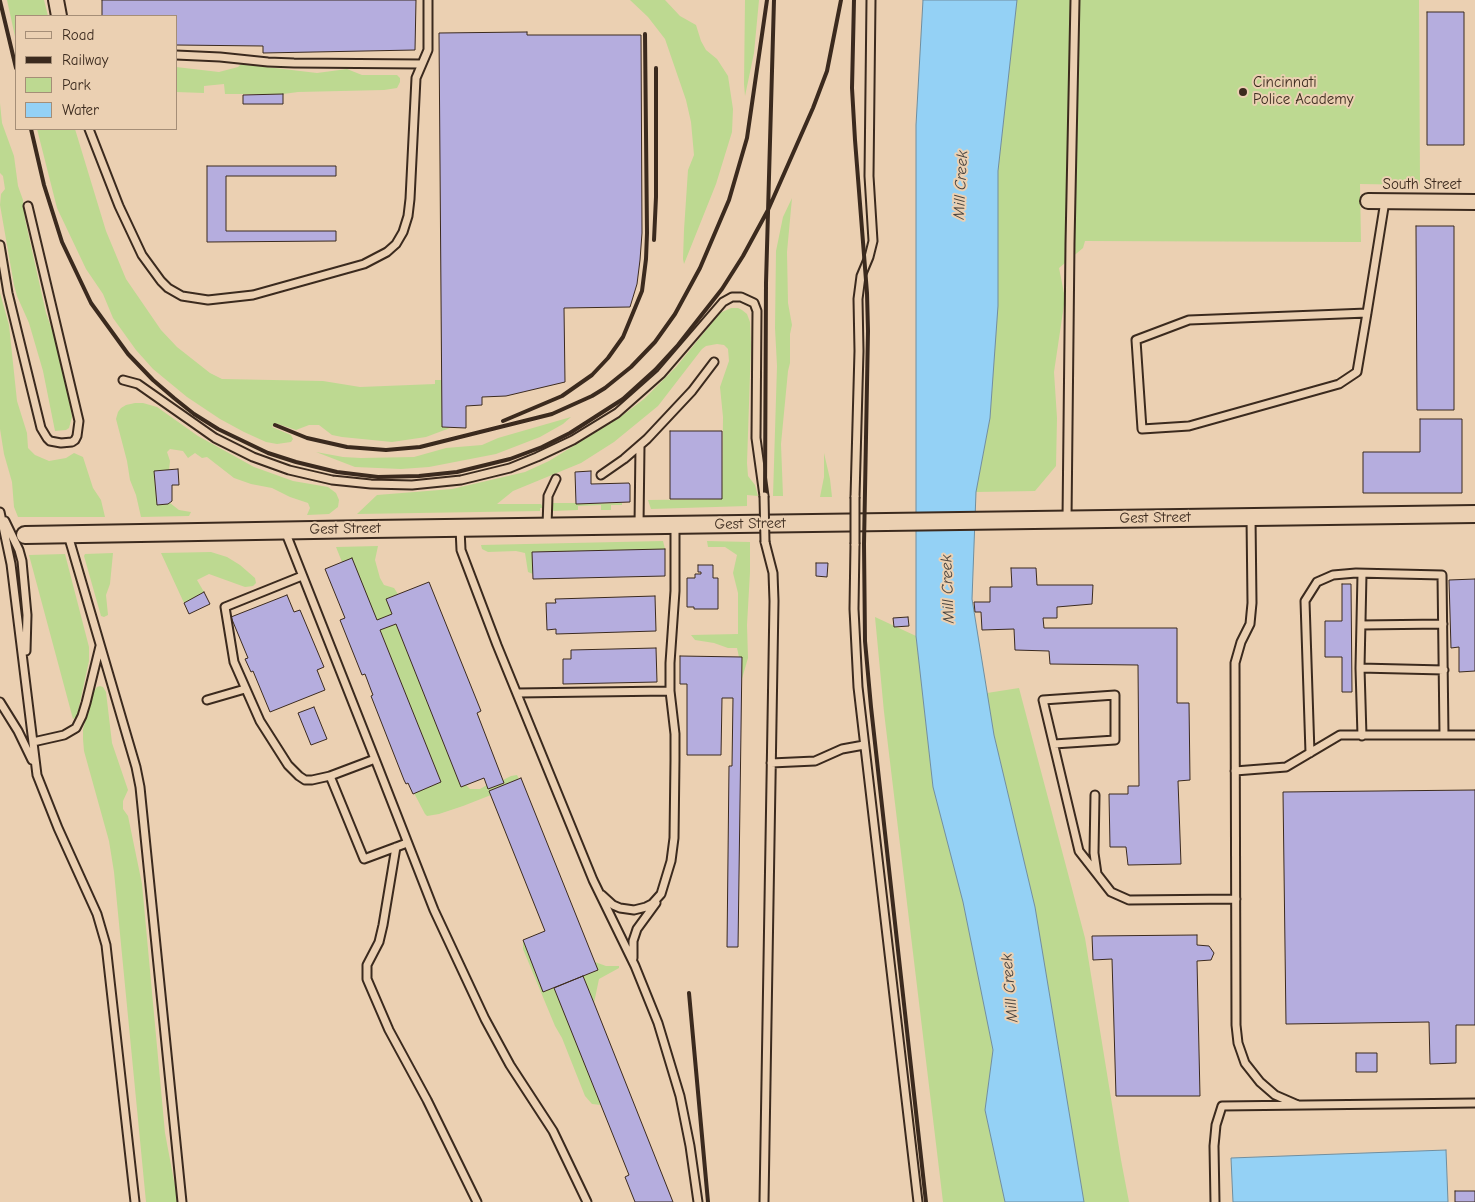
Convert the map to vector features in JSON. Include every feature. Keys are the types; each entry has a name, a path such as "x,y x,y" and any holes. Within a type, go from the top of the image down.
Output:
{"street":[{"path":"56,0 59,15"},
{"name":"South Street","path":"1368,201 1475,202"},
{"name":"Gest Street","path":"25,535 1475,514"}],"lane":[{"path":"89,130 142,256 161,281 182,296 199,300 216,300 253,294 364,264 387,252 396,244 405,225 410,199 416,78 428,50 428,0"},
{"path":"871,0 869,176 873,241 871,252 861,276 858,299 859,351 854,544 855,664 918,1202"},
{"path":"1067,520 1075,0"},
{"path":"178,56 220,56 286,63 422,64"},
{"path":"1367,313 1188,320 1136,340 1142,430 1189,426 1339,384 1357,372 1367,313 1385,201"},
{"path":"0,245 8,292 41,428 50,441 72,442 78,436 79,421 28,206"},
{"path":"123,380 138,384 214,438 253,457 290,470 332,480 371,484 412,485 461,480 510,468 573,440 617,413 661,374 723,302 732,297 741,296 754,303 757,311 756,438 764,496 765,542 773,573 774,590 764,1202"},
{"path":"601,475 640,446 682,402 714,362"},
{"path":"640,446 640,525"},
{"path":"547,526 548,496 556,479"},
{"path":"0,512 19,550 23,567 27,615 26,674"},
{"path":"0,512 10,558 26,674 37,775"},
{"path":"1251,517 1252,603 1250,624 1235,663 1236,1025 1238,1043 1245,1063 1260,1082 1275,1095 1298,1105"},
{"path":"635,966 632,950 637,930 661,894 671,860 674,838 675,742 670,691 671,644 676,591 675,525"},
{"path":"460,528 461,550 517,693 593,880 635,966 658,1023 676,1080 690,1146 698,1202"},
{"path":"285,531 434,910 485,1019 510,1065 554,1131 587,1202"},
{"path":"68,534 136,766 142,798 182,1202"},
{"path":"1310,753 1305,601 1317,582 1333,576 1362,574 1442,575 1444,735"},
{"path":"1362,574 1360,668 1362,736"},
{"path":"302,576 225,608 233,657 245,689 272,741 284,761 295,774 308,780 317,780 375,759"},
{"path":"1361,625 1443,624"},
{"path":"33,742 64,735 76,728 86,703 100,645"},
{"path":"1360,668 1444,670"},
{"path":"207,700 245,689"},
{"path":"517,693 670,691"},
{"path":"1054,744 1116,740 1115,695 1043,700 1080,851 1111,892 1129,900 1236,899"},
{"path":"0,702 22,737 58,828 97,914 106,945 135,1202"},
{"path":"1235,771 1286,767 1340,735 1475,735"},
{"path":"770,763 814,761 842,748 864,745"},
{"path":"330,776 364,859 408,842"},
{"path":"1096,794 1094,853 1098,874"},
{"path":"396,847 383,926 378,942 367,964 367,979 389,1030 427,1100 477,1202"},
{"path":"593,880 606,899 613,905 626,910 646,907 652,904 661,894"},
{"path":"1215,1202 1214,1146 1216,1125 1222,1106 1475,1103"}],"green space":[{"path":"7,0 44,0 48,15 15,15 15,36"},
{"path":"630,0 665,0 680,16 696,25 706,50 717,59 728,76 733,109 732,132 716,184 684,264 688,170 694,155 691,122 686,100 665,39 648,17"},
{"path":"745,0 759,0 754,53 745,96 744,84"},
{"name":"Cincinnati Police Academy","path":"1017,0 1419,0 1420,185 1360,184 1361,242 1085,241 1083,248 1059,268 1065,298 1054,372 1057,418 1056,466 1035,491 976,492 990,418 998,306 998,171"},
{"path":"241,64 317,73 347,69 362,75 397,75 400,78 400,82 397,88 384,90 225,94 224,84 204,86 204,93 178,92 178,67 219,72 238,67"},
{"path":"0,103 2,123 14,156 18,186 23,200 25,219 46,313 59,349 67,388 72,417 69,428 66,430 55,431 43,371 29,323 14,285 0,205 1,194 5,189 3,176 0,173"},
{"path":"37,130 75,130 106,231 126,279 161,330 177,347 210,373 222,379 323,381 360,387 435,384 435,380 442,380 442,427 450,428 426,437 392,442 332,435 319,425 309,425 296,430 275,423 272,427 291,435 293,439 291,442 277,444 266,442 220,419 187,397 153,369 136,350 113,318 103,294 86,269 57,208"},
{"path":"792,198 787,252 788,303 792,325 790,334 790,363 781,444 783,496 773,496 777,366 775,328 776,251 783,217"},
{"path":"0,293 9,325 17,401 27,433 28,448 35,455 49,461 66,458 74,453 83,457 93,488 101,500 105,517 18,517 14,507 12,482 4,454 0,429"},
{"path":"731,308 742,310 747,314 750,322 747,463 748,476 755,485 758,496 747,495 747,506 651,509 648,500 722,499 723,417 720,387 729,361 728,349 724,345 717,344 706,346 702,349 658,406 614,442 581,463 513,491 497,504 541,504 543,508 540,508 540,511 357,514 377,495 452,489 525,472 549,461 619,418 644,399 676,367 720,313"},
{"path":"135,403 157,407 198,436 254,467 293,481 328,487 336,493 339,500 338,507 329,514 307,515 310,508 308,503 272,488 234,478 207,457 202,458 195,453 188,458 183,451 170,449 167,452 170,461 169,470 154,471 157,505 170,503 179,510 191,512 189,516 141,517 130,480 116,419 121,408"},
{"path":"571,417 563,424 540,437 496,454 429,467 401,469 355,467 316,452 361,458 414,457 446,448 482,445 498,438"},
{"path":"824,453 832,497 820,497 824,477"},
{"path":"552,503 622,503 622,505 611,505 611,510 601,510 601,505 578,506 578,510 553,511 550,508"},
{"path":"663,541 665,549 532,552 533,574 528,572 525,553 516,551 488,552 482,549 481,545"},
{"path":"707,541 750,542 747,625 748,658 741,682 742,657 739,657 737,648 728,648 714,643 695,640 691,635 738,634 738,593 733,573 737,555 725,547 708,547"},
{"path":"378,546 375,560 380,578 384,585 394,588 398,594 386,599 392,614 377,620 342,562 336,547"},
{"path":"211,552 227,557 240,565 255,578 256,583 253,586 245,587 209,574 197,580 204,592 184,603 161,553"},
{"path":"113,553 110,584 106,595 108,615 104,617 101,616 84,556 85,554"},
{"path":"65,554 89,647 89,661 77,716 73,719 29,555"},
{"path":"875,617 916,636 933,787 963,902 993,1050 985,1110 1005,1202 943,1202 884,712"},
{"path":"396,624 461,787 466,785 470,789 480,789 487,785 489,789 504,783 503,780 511,776 517,775 519,779 490,791 491,795 463,806 439,814 427,816 425,814 414,793 441,782 380,630"},
{"path":"100,686 106,692 112,743 128,790 123,801 123,809 128,816 142,884 165,1133 174,1181 181,1202 146,1202 114,872 109,841 84,751 83,729 94,691"},
{"path":"1019,688 1085,938 1129,1202 1084,1202 1035,907 994,735 987,693"},
{"path":"523,940 543,992 554,988 601,1105 592,1104 585,1096 523,949"},
{"path":"595,962 606,966 619,966 619,968 599,979 594,1003 583,976 598,970"}],"water":[{"name":"Mill Creek","path":"923,0 1017,0 998,171 998,306 990,418 976,492 972,599 994,735 1035,907 1084,1202 1005,1202 985,1110 993,1050 963,902 933,787 916,636 916,125"},
{"path":"1446,1150 1448,1202 1233,1202 1231,1158"}],"building":[{"path":"102,0 416,0 415,50 263,53 263,46 178,45 178,15 102,15"},
{"path":"1427,12 1464,12 1464,145 1427,145"},
{"path":"527,32 527,35 641,35 642,233 637,284 630,307 564,308 565,382 506,396 482,397 482,405 466,406 466,428 442,427 439,33"},
{"path":"283,94 283,104 243,104 243,95"},
{"path":"207,166 336,166 336,176 226,176 226,231 336,231 336,241 207,242"},
{"path":"1416,226 1454,226 1454,410 1417,410"},
{"path":"1420,419 1462,419 1462,493 1363,493 1363,452 1420,452"},
{"path":"670,431 722,431 722,499 670,499"},
{"path":"178,469 179,485 172,485 172,501 168,504 157,505 154,471"},
{"path":"591,471 591,484 629,483 630,502 576,504 575,472"},
{"path":"665,549 665,576 533,579 532,552"},
{"path":"352,558 377,620 392,614 386,599 429,582 481,711 477,713 504,783 488,789 484,778 461,787 396,624 380,630 441,782 413,794 408,783 406,784 371,696 373,695 365,674 362,675 340,620 345,618 325,569"},
{"path":"816,563 828,563 827,577 816,576"},
{"path":"698,565 713,565 713,578 718,578 718,609 694,609 694,607 687,607 687,578 695,578 695,574 701,574 701,572 698,572"},
{"path":"1011,568 1036,568 1037,585 1093,585 1092,604 1057,607 1057,618 1043,618 1044,628 1177,628 1177,703 1189,703 1190,780 1178,781 1181,864 1128,865 1126,847 1110,847 1109,794 1128,794 1128,786 1139,786 1138,665 1050,664 1049,651 1015,650 1014,629 982,630 981,612 975,612 974,602 990,602 990,587 1012,587"},
{"path":"1475,579 1475,671 1459,672 1459,647 1451,648 1449,580"},
{"path":"1342,584 1351,584 1352,692 1342,692 1342,657 1325,657 1325,621 1342,621"},
{"path":"204,592 210,604 189,614 184,603"},
{"path":"287,595 294,612 300,610 324,667 317,670 325,690 270,712 253,671 251,672 245,659 248,658 231,617"},
{"path":"655,596 656,631 556,634 556,629 547,630 546,603 556,603 555,599"},
{"path":"908,617 909,626 894,627 893,618"},
{"path":"656,648 657,682 563,684 563,659 571,659 571,650"},
{"path":"680,656 742,657 738,947 727,947 729,766 732,766 733,698 722,698 721,755 687,755 687,684 680,684"},
{"path":"314,707 327,739 311,745 298,713"},
{"path":"521,778 598,970 543,992 523,940 545,931 489,791"},
{"path":"1475,790 1475,1025 1456,1025 1456,1063 1430,1064 1429,1022 1286,1024 1283,792"},
{"path":"1197,935 1197,945 1209,946 1214,953 1211,960 1197,961 1200,1096 1116,1096 1112,959 1093,960 1092,936"},
{"path":"583,976 673,1202 635,1202 625,1177 629,1175 554,988"},
{"path":"1356,1053 1377,1053 1377,1072 1356,1072"},
{"path":"1455,1191 1475,1191 1475,1202 1455,1202"}],"railway":[{"path":"275,425 307,438 347,447 386,450 420,447 552,414 592,396 631,367 655,342 675,314 700,268 729,200 747,138 767,0"},
{"path":"765,496 766,283 774,0"},
{"path":"31,130 44,185 62,242 91,303 128,354 153,380 174,398 194,414 218,429 268,453 296,462 337,472 378,477 419,476 457,472 510,459 542,447 570,433 623,399 655,370 678,345 722,289 743,256 768,210 813,108 827,71 841,0"},
{"path":"854,0 852,88 868,331 864,544 865,641 926,1202"},
{"path":"0,1 15,64"},
{"path":"503,421 562,396 592,375 608,358 623,337 642,291 647,233 645,34"},
{"path":"654,240 656,68"},
{"path":"689,993 708,1202"}],"place":[{"name":"Cincinnati Police Academy","path":"1243,92"}]}
